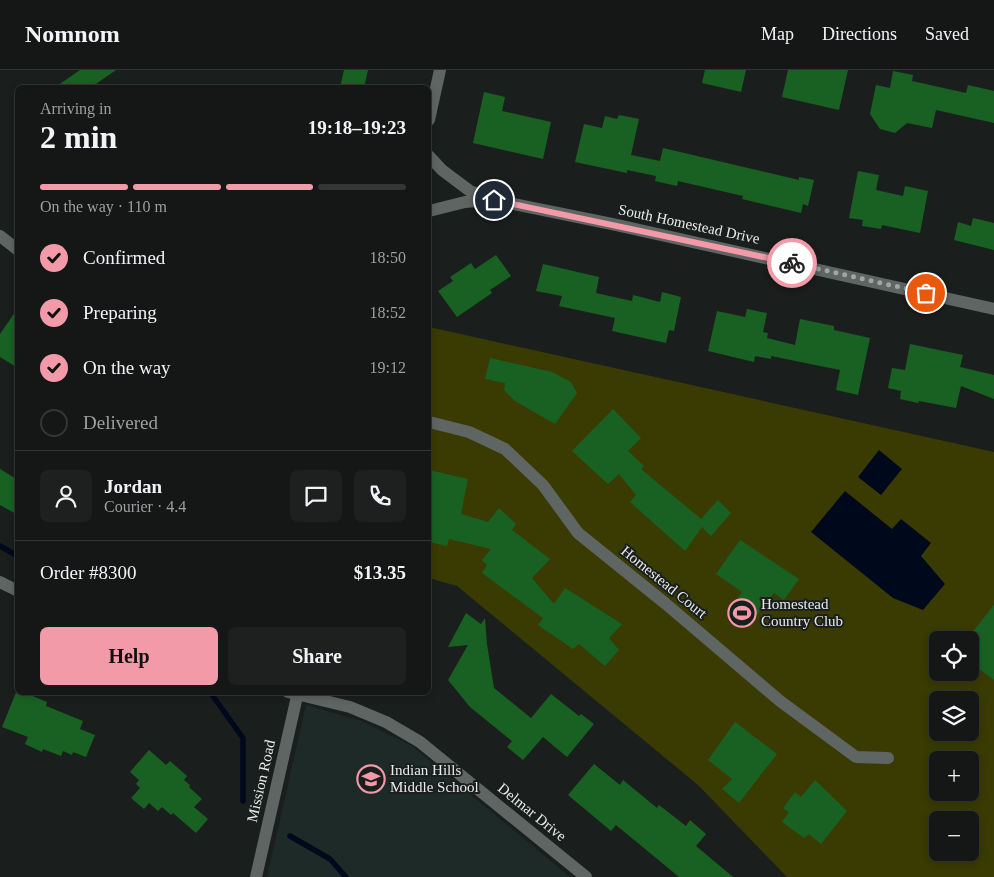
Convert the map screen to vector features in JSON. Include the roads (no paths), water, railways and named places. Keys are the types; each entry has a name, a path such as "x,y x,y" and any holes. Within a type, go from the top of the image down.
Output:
{"street":[{"path":"431,111 440,70"},
{"name":"South Homestead Drive","path":"431,158 442,170 470,191 494,200 612,224 994,309"},
{"name":"South Homestead Drive","path":"431,210 465,202 494,200"},
{"path":"0,236 15,248"},
{"name":"Homestead Court","path":"431,422 469,432 505,449 544,485 578,533 666,604 780,701 856,756 888,758"},
{"path":"0,582 15,590"},
{"name":"Mission Road","path":"256,877 294,695"},
{"name":"Delmar Drive","path":"302,695 350,707 386,722 420,742 586,877"}],"water":[{"path":"879,450 902,469 881,495 858,477"},
{"path":"845,491 892,529 901,519 931,543 921,556 945,584 923,610 893,598 811,532"}],"waterway":[{"path":"0,546 15,554"},
{"path":"212,695 243,738 243,801"},
{"path":"290,836 330,859 346,877"}],"place":[{"name":"Homestead Country Club","path":"742,613"},
{"name":"Indian Hills Middle School","path":"371,779"}]}
